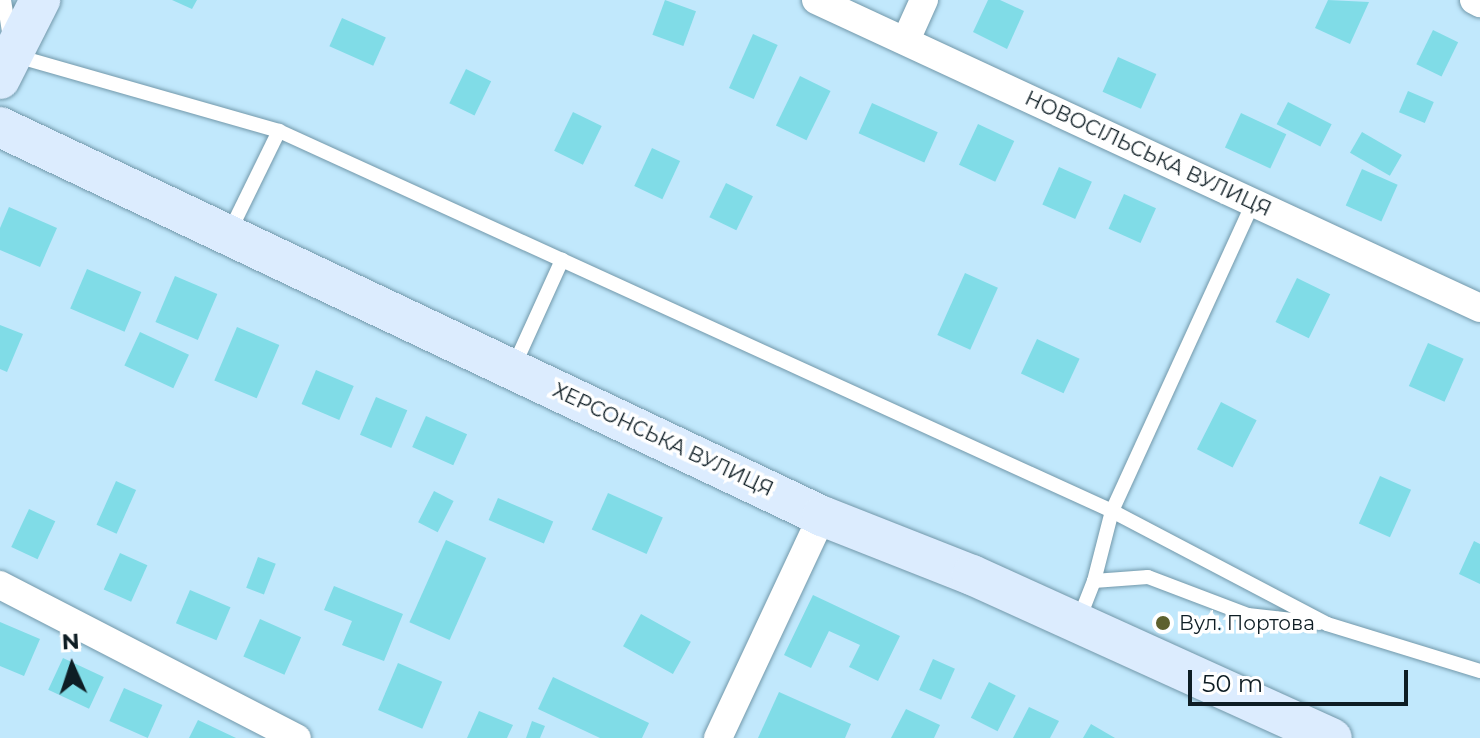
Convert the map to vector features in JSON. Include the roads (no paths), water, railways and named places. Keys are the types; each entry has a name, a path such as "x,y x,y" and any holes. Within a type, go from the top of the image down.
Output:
{"main road":[{"path":"6,67 40,0"},
{"name":"ХЕРСОНСЬКА ВУЛИЦЯ","path":"0,127 822,516 972,575 1332,738"}],"street":[{"name":"НОВОСІЛЬСЬКА ВУЛИЦЯ","path":"816,0 1480,308"},
{"path":"906,40 924,0"},
{"path":"1474,0 1480,3"},
{"path":"718,738 822,516"},
{"path":"0,585 297,738"}],"lane":[{"path":"4,0 6,67 279,131 1112,511 1327,624"},
{"path":"228,235 279,131"},
{"path":"1077,623 1094,581 1112,511 1253,203"},
{"path":"512,369 562,260"},
{"path":"1094,581 1148,577 1248,615 1327,624 1480,671"}],"place":[{"name":"Вул. Портова","path":"1163,623"}]}
